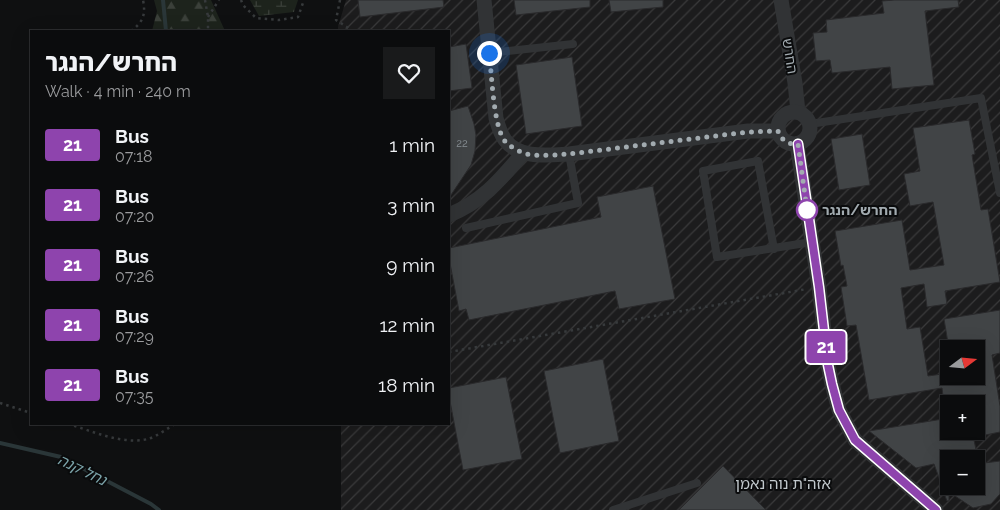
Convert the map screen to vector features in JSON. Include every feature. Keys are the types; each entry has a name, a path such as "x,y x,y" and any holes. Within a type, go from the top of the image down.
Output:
{"street":[{"path":"484,0 496,118 504,140 523,153 539,155 569,154 748,132 778,131"},
{"name":"החרש","path":"782,0 798,112"},
{"path":"788,112 798,112 807,118 810,124 809,135 798,144 785,141 779,135 779,122 784,114 788,112"},
{"path":"798,144 819,287 828,365 839,410 855,440 936,510"},
{"path":"450,215 464,209 481,198 500,180 523,153"}],"lane":[{"path":"489,53 573,44"},
{"path":"810,124 981,98 1000,193"},
{"path":"466,228 578,203 569,154"},
{"path":"774,249 758,161 703,171 717,257 774,249 812,242"},
{"path":"613,510 697,483"}],"path":[{"path":"132,30 140,24 145,11 143,0"},
{"path":"205,0 208,30"},
{"path":"208,17 219,0"},
{"path":"241,0 243,5 256,18 279,20 298,16 304,0"},
{"path":"340,0 336,20 351,30"},
{"path":"450,352 819,287"},
{"path":"0,403 30,412"},
{"path":"71,425 126,440 149,438 173,425"}],"shaded area":[{"path":"346,0 1000,0 1000,510 341,510 341,425 450,425 450,30 338,30 338,27"}],"green space":[{"path":"154,0 211,0 225,30 152,30 157,11"},
{"path":"250,0 298,0 294,12 259,16"}],"building":[{"path":"358,0 443,0 444,7 360,17"},
{"path":"514,0 590,0 590,7 516,15"},
{"path":"609,0 663,0 663,7 611,12"},
{"path":"958,0 959,7 925,11 934,85 892,89 890,67 832,73 830,60 816,61 813,33 827,32 826,20 884,13 882,1"},
{"path":"466,44 472,88 450,91 450,47"},
{"path":"572,57 582,126 526,134 516,65"},
{"path":"468,106 476,135 475,151 471,165 450,196 450,111"},
{"path":"969,120 975,154 972,155 981,210 988,209 1000,282 945,291 947,304 927,307 924,284 901,288 907,329 920,327 928,376 940,374 940,385 985,385 985,340 948,340 944,319 1000,310 1000,353 992,355 1000,406 1000,432 985,435 985,395 943,395 942,388 869,400 856,325 847,326 841,287 847,286 843,265 841,266 835,231 902,220 910,270 944,265 933,202 910,206 904,174 920,171 913,128"},
{"path":"862,134 870,185 839,190 831,139"},
{"path":"653,186 675,299 619,309 615,291 469,320 466,309 459,311 450,263 450,248 601,217 597,197"},
{"path":"603,359 619,441 560,453 544,371"},
{"path":"506,377 522,459 463,470 450,401 450,388"},
{"path":"940,419 940,440 974,440 976,450 940,450 940,480 934,464 916,468 869,431"},
{"path":"1000,461 1000,494 991,504 973,508 954,495 985,495 985,463"},
{"path":"723,466 766,510 679,510"},
{"path":"945,495 949,495 949,501 947,501"}],"waterway":[{"path":"163,0 166,30"},
{"name":"נחל קנה","path":"0,443 61,457 159,510"}],"bus line":[{"name":"21","path":"798,144 819,287 828,365 839,410 855,440 936,510"}],"place":[{"name":"החרש/הנגר","path":"807,210"}],"district":[{"name":"אזה\"ת נוה נאמן","path":"783,484"}],"route":[{"path":"489,53 496,118 500,131 504,140 523,153 539,155 569,154 748,132 778,131 785,141 798,144 807,210"}]}
